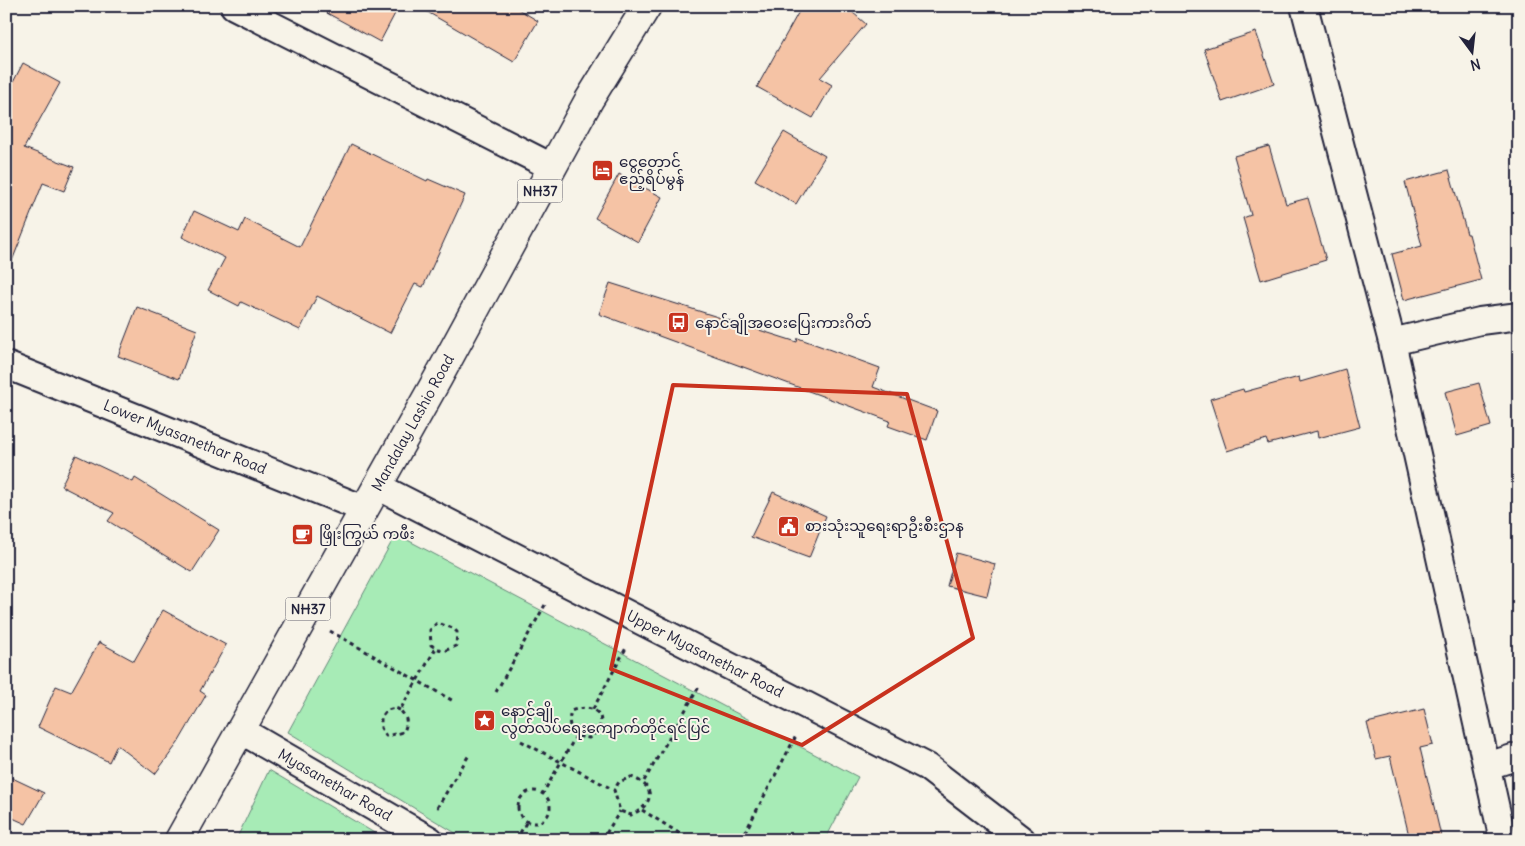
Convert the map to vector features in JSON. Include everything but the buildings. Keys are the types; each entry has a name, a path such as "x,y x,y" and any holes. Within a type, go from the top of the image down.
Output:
{"highway":[{"name":"Mandalay Lashio Road","path":"179,840 377,486 588,100 646,6"}],"street":[{"path":"234,6 552,167"},
{"path":"1304,6 1392,342 1503,840"},
{"path":"1392,342 1480,321 1519,316"},
{"name":"Lower Myasanethar Road","path":"6,365 364,509"},
{"name":"Upper Myasanethar Road","path":"377,486 927,767 1022,840"},
{"name":"Myasanethar Road","path":"240,730 426,837"},
{"path":"1487,766 1519,756"}],"path":[{"path":"496,692 559,580"},
{"path":"304,616 455,702"},
{"path":"594,710 640,620"},
{"path":"437,622 453,628 457,632 456,646 444,651 436,648 431,645 430,630 437,622"},
{"path":"400,710 436,648"},
{"path":"644,781 716,658"},
{"path":"582,707 598,712 601,724 598,732 589,738 576,736 571,730 568,720 571,712 582,707"},
{"path":"396,708 400,710 407,718 404,732 386,736 381,728 381,718 387,710 396,708"},
{"path":"741,840 811,708"},
{"path":"542,795 576,736"},
{"path":"521,741 614,790 620,811 602,840"},
{"path":"426,837 469,755"},
{"path":"614,790 619,782 631,777 644,781 649,790 649,798 642,810 631,815 620,811"},
{"path":"534,790 542,795 549,799 551,808 549,816 535,823 524,820 518,801 524,793 534,790"},
{"path":"642,810 690,840"},
{"path":"516,840 527,821"}],"highlighted area":[{"path":"673,385 907,394 973,638 802,745 611,669"}],"green space":[{"path":"396,534 858,777 825,840 467,840 288,732"},
{"path":"269,770 386,840 236,840"}],"place":[{"name":"ငွေတောင် ဧည့်ရိပ်မွန်","path":"603,171"},
{"name":"နောင်ချိုအဝေးပြေးကားဂိတ်","path":"679,323"},
{"name":"စားသုံးသူရေးရာဦးစီးဌာန","path":"789,526"},
{"name":"ဖြိုးကြွယ် ကဖီး","path":"303,534"},
{"name":"နောင်ချို လွတ်လပ်ရေးကျောက်တိုင်ရင်ပြင်","path":"485,720"}]}
